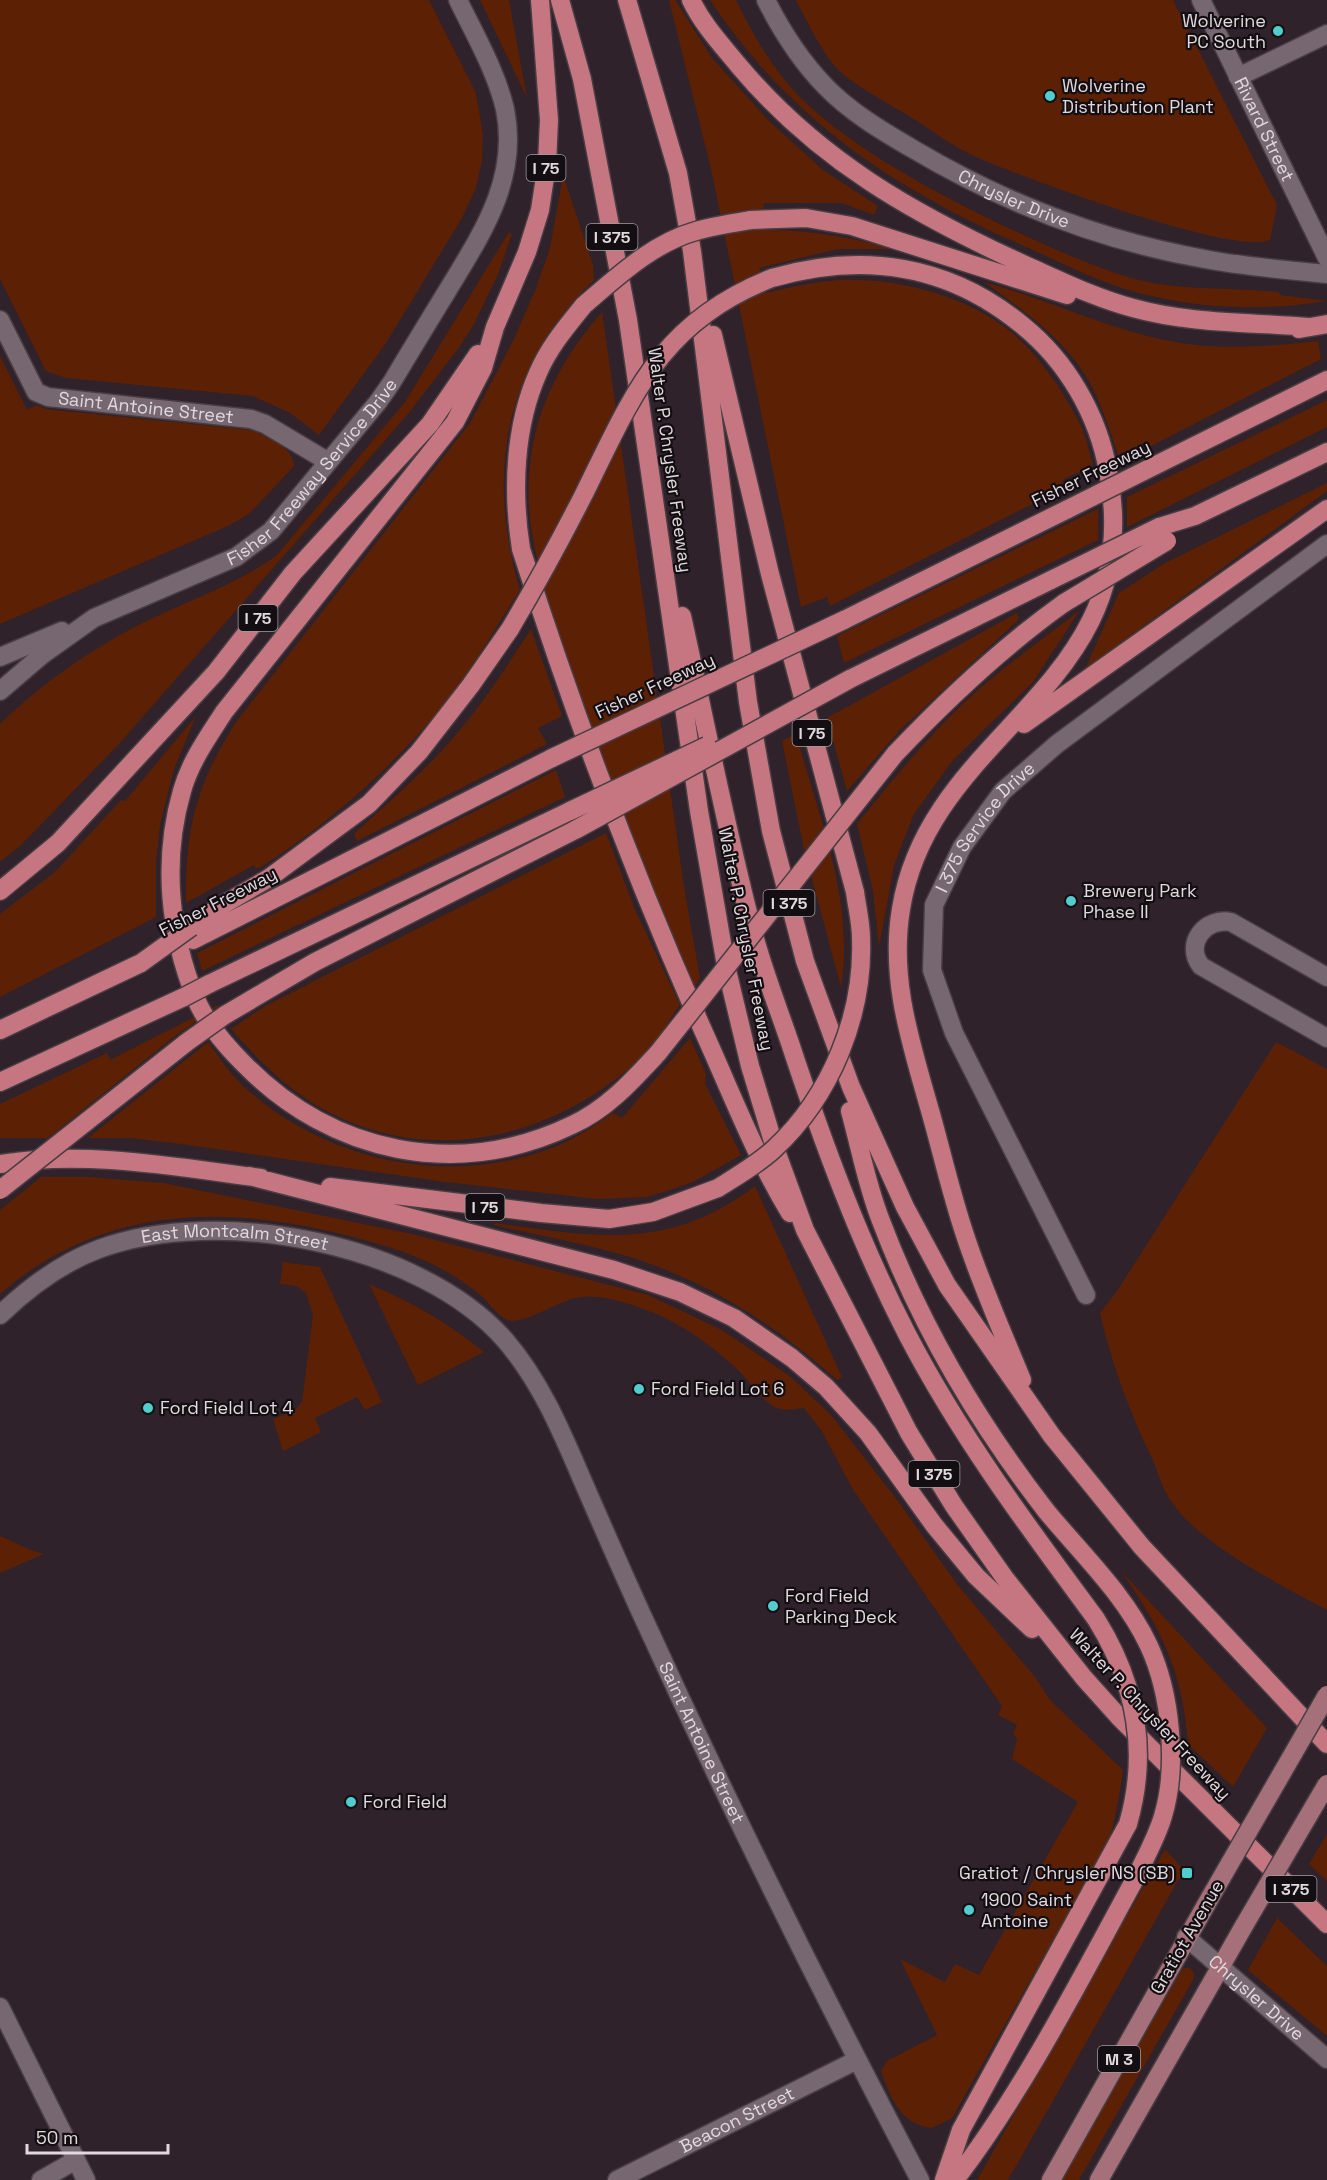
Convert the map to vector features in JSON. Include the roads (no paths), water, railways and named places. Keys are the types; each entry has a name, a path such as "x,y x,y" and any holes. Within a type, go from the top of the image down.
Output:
{"highway":[{"name":"I 75","path":"0,891 58,843 216,672 293,573 430,424 495,327 527,252 540,210 547,164 549,120 540,0"},
{"name":"Walter P. Chrysler Freeway","path":"560,0 582,79 628,320 699,811 726,966 762,1107 813,1251 909,1433 937,1479 1004,1577 1084,1678 1254,1855 1327,1924"},
{"name":"I 75","path":"0,1164 74,1159 132,1161 541,1213 609,1219 653,1212 718,1188 774,1149 798,1123 830,1075 850,1028 860,976 861,937 855,892 770,574 692,251 678,173 627,0"},
{"path":"690,0 701,20 756,86 797,127 864,180 934,221 1078,288 1132,308 1217,323 1309,327"},
{"path":"813,1251 763,1169 659,933 622,836 521,549 517,526 516,472 527,404 548,353 584,305 626,270 665,244 694,231 751,220 806,218 864,228 1158,324 1245,335 1275,334 1327,324"},
{"name":"I 375","path":"692,251 750,713 771,831 792,915 821,1007 868,1129 947,1284 1036,1413 1123,1526 1327,1744"},
{"path":"0,1030 141,963 192,934 219,907 269,878 369,804 419,752 471,685 510,628 548,565 621,416 655,362 674,340 710,310 732,296 772,278 817,267 868,264 923,273 969,290 1011,316 1041,342 1068,374 1091,417 1106,459 1113,501 1112,558 1105,588 1066,663 1000,740 960,781 932,821 921,842 901,907 897,966 904,1016 965,1234 1036,1413"},
{"path":"495,327 483,368 455,422 224,712 194,759 182,789 171,834 170,888 174,926 196,1001 224,1044 261,1082 311,1118 363,1140 417,1152 467,1154 517,1146 573,1125 620,1094 658,1053 895,754 949,696 1030,628 1163,534 1327,452"},
{"name":"Fisher Freeway","path":"192,934 552,758 844,620 1327,380"},
{"path":"652,476 725,819 753,931 822,1137 852,1217 907,1335 966,1436 1096,1619 1115,1648 1127,1679 1139,1755 1137,1792 1128,1824 961,2130 944,2180"},
{"path":"1000,740 1082,686 1327,509"},
{"path":"0,1082 184,997 850,679 1051,580 1163,534"},
{"path":"0,1190 187,1042 225,1015 315,962 577,829 850,679"},
{"path":"821,1007 880,1219 927,1326 976,1414 1047,1512 1132,1617 1149,1647 1166,1709 1170,1737 1171,1778 1163,1818 1136,1878 1088,1967 984,2143 955,2180"},
{"path":"249,1176 614,1270 680,1292 734,1318 792,1358 826,1387 868,1433 934,1525 976,1576 1084,1678"},
{"path":"1254,1855 1327,1932"}],"main road":[{"name":"Gratiot Avenue","path":"1051,2180 1186,1937 1327,1695"},
{"name":"M 3","path":"1099,2180 1327,1784"}],"street":[{"name":"Fisher Freeway Service Drive","path":"0,691 42,655 94,618 236,557 255,545 271,531 378,402 482,234 502,186 508,146 505,110 496,80 458,0"},
{"name":"Chrysler Drive","path":"766,0 799,56 843,103 875,127 948,170 1071,224 1139,244 1219,262 1327,274"},
{"name":"Rivard Street","path":"1201,0 1327,258"},
{"path":"1238,77 1327,34"},
{"name":"Saint Antoine Street","path":"0,320 33,386 42,394 251,419 265,424 327,461"},
{"name":"I 375 Service Drive","path":"1086,1295 954,1034 942,1004 932,970 934,905 962,847 1003,791 1057,744 1327,544"},
{"path":"0,657 94,618"},
{"path":"1327,977 1231,922 1210,923 1201,934 1195,948 1195,958 1201,966 1327,1038"},
{"name":"East Montcalm Street","path":"0,1315 40,1280 100,1249 152,1237 220,1232 308,1242 375,1259 421,1278 478,1312"},
{"name":"Saint Antoine Street","path":"478,1312 529,1370 550,1407 642,1615 736,1818 920,2180"},
{"name":"Chrysler Drive","path":"1186,1937 1327,2059"},
{"path":"0,2007 86,2180"},
{"name":"Beacon Street","path":"617,2180 857,2060"},
{"path":"41,2180 76,2160"}],"place":[{"name":"Wolverine PC South","path":"1278,31"},
{"name":"Wolverine Distribution Plant","path":"1050,96"},
{"name":"Brewery Park Phase II","path":"1071,901"},
{"name":"Ford Field Lot 6","path":"639,1389"},
{"name":"Ford Field Lot 4","path":"148,1408"},
{"name":"Ford Field Parking Deck","path":"773,1606"},
{"name":"Ford Field","path":"351,1802"},
{"name":"Gratiot / Chrysler NS (SB)","path":"1187,1873"},
{"name":"1900 Saint Antoine","path":"969,1910"}]}
